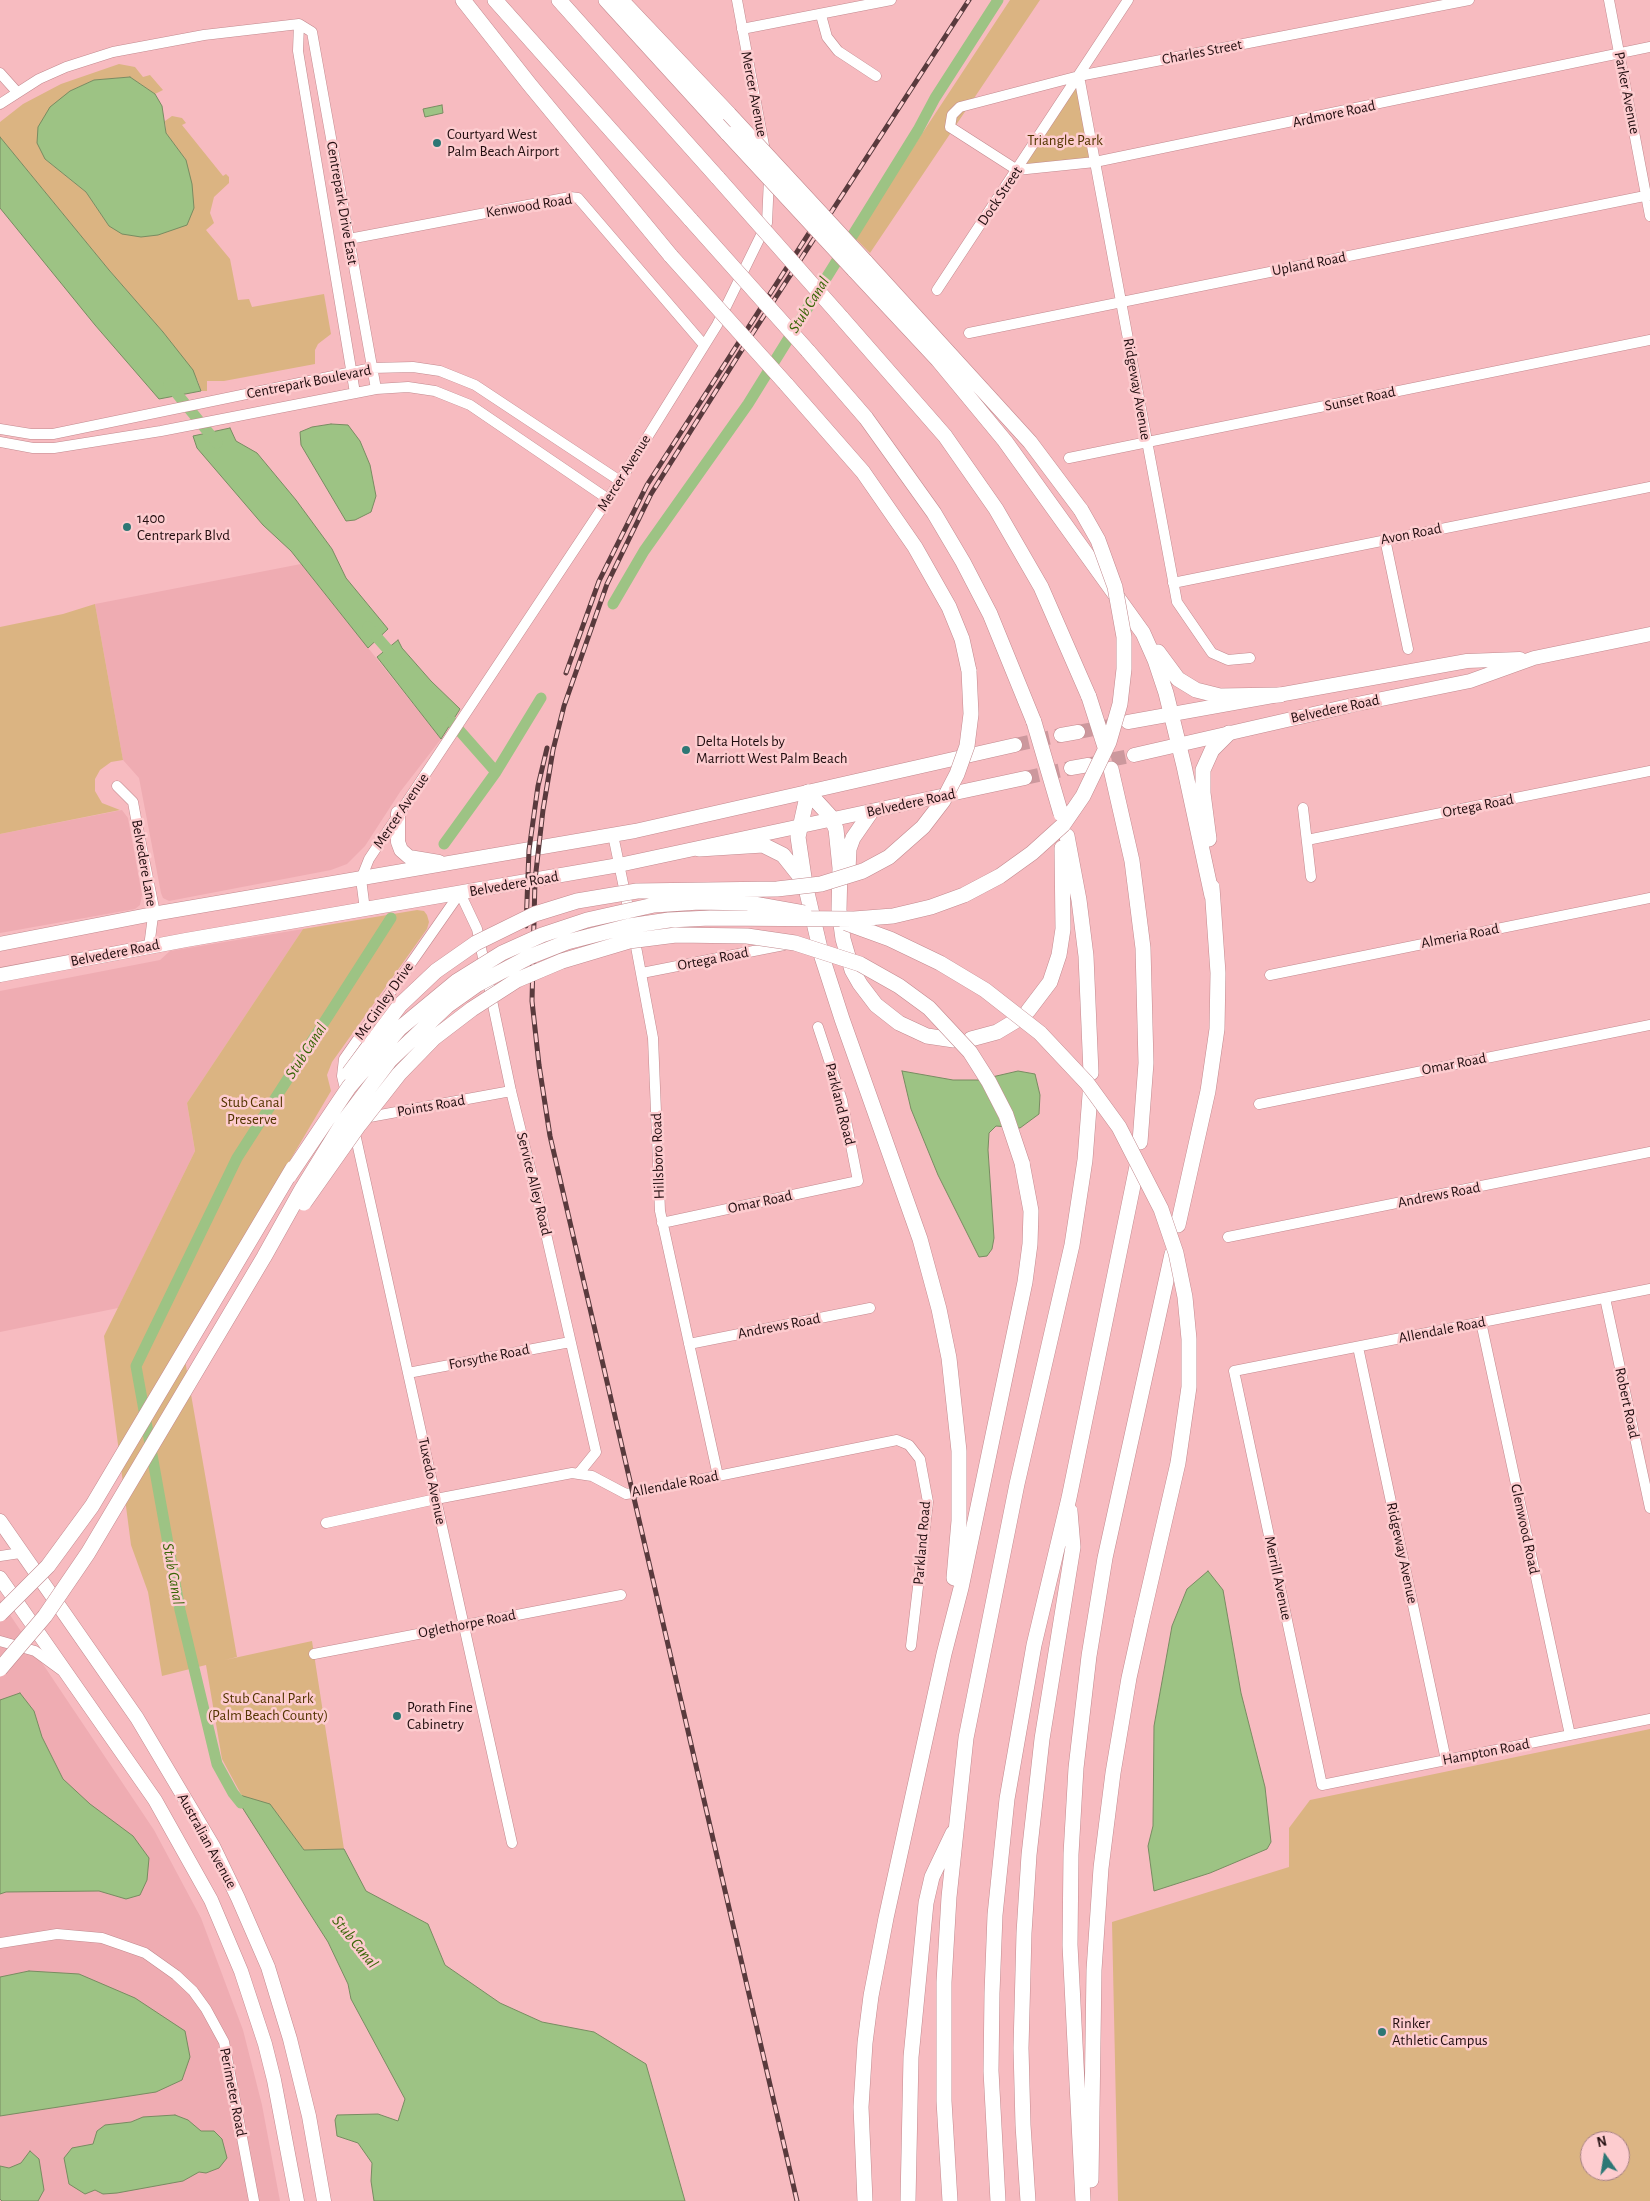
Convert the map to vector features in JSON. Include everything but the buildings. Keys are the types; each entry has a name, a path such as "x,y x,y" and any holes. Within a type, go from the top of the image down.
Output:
{"highway":[{"path":"0,1614 48,1566 92,1506 289,1176 314,1128 346,1077 400,1005 436,971 496,932 554,907 617,893 666,890 777,889 822,884 863,871 902,847 923,827 952,786 963,760 971,714 969,671 962,640 949,607 915,547 881,496 843,447 671,256 541,100 463,0"},
{"path":"496,0 866,418 934,513 963,562 990,614 1034,722 1062,817"},
{"path":"559,0 842,317 945,436 996,509 1041,587 1089,697 1105,746"},
{"path":"0,1669 45,1616 88,1553 330,1142 390,1060 447,1006 478,984 512,965 567,942 608,930 648,922 710,918 854,919 913,912 948,901 982,886 1016,866 1047,840 1073,812 1102,759 1116,722 1123,686 1124,637 1116,587 1098,540 1081,510 1030,442 860,266 728,134 606,0"},
{"path":"621,0 730,114 1000,434 1178,679 1196,690 1220,696 1280,695"},
{"path":"1143,633 1159,670 1179,745 1212,896"},
{"path":"1178,1225 1208,1091 1217,1029 1218,973 1202,777 1205,763 1212,750 1229,733"},
{"path":"1111,769 1132,861 1145,978 1146,1063 1140,1142"},
{"path":"808,792 798,826 798,842 805,884 836,1002 927,1263 949,1358 958,1428 960,1498 954,1586 944,1654"},
{"path":"808,792 833,820 838,845 839,910 843,939 852,970 865,992 876,1005 899,1023 912,1030 936,1038 954,1040"},
{"path":"843,939 849,848 856,832 871,812"},
{"path":"971,1039 997,1032 1023,1016 1050,982 1060,955 1063,929 1064,839 1079,900 1086,956 1090,1073"},
{"path":"699,849 750,844 769,846 788,860 805,884"},
{"path":"289,1176 364,1067 419,1011 457,981 502,953 563,928 610,913 654,905 699,902 748,903 795,910 847,924 890,939 924,954 964,977 1007,1006 1040,1033 1076,1071 1106,1108 1130,1145 1152,1189 1171,1236 1181,1274 1188,1318 1189,1386 1178,1463 1129,1678 1113,1773 1099,1896 1094,1970 1090,2201"},
{"path":"264,1257 394,1080 416,1056 452,1023 494,994 539,970 607,946 652,937 700,934 770,938 838,955 880,974 929,1008 970,1052 989,1082 1006,1115 1022,1163 1031,1211 1030,1244 1026,1282 961,1588 944,1654 880,1947 868,2021 861,2107 865,2201"},
{"path":"950,2201 944,2101 947,1925 966,1738 998,1578 1074,1235 1085,1160 1090,1095"},
{"path":"998,2201 992,2110 991,2042 998,1876 1019,1722 1034,1645 1069,1498 1137,1166"},
{"path":"1084,2201 1070,1944 1071,1854 1076,1768 1089,1656 1105,1558 1172,1254"},
{"path":"1028,2201 1021,2057 1024,1933 1038,1768 1073,1547 1069,1498"},
{"path":"908,2201 912,2048 926,1903 932,1877 958,1823"}],"main road":[{"name":"Belvedere Road","path":"1134,755 1470,682 1534,658 1650,634"},
{"name":"Belvedere Road","path":"1128,722 1467,661 1534,658"},
{"path":"1061,735 1078,732"},
{"name":"Belvedere Road","path":"0,944 153,914 613,835 1015,745"},
{"path":"1071,768 1088,765"},
{"name":"Belvedere Road","path":"0,975 699,849 1025,778"},
{"path":"398,813 398,842 404,853 414,858 450,864"},
{"name":"Australian Avenue","path":"0,1521 20,1553 137,1718 213,1846 238,1898 268,1967 290,2039 303,2088 324,2201"},
{"name":"Australian Avenue","path":"0,1578 175,1832 211,1900 227,1936 253,2007 272,2071 297,2201"}],"street":[{"name":"Mercer Avenue","path":"364,910 361,879 364,867 398,813 442,751 620,481 717,326 767,223 770,181 737,0"},
{"path":"742,30 891,0"},
{"name":"Dock Street","path":"937,290 1128,0"},
{"name":"Charles Street","path":"1017,170 950,127 952,115 960,107 1079,76 1468,0"},
{"name":"Parker Avenue","path":"1610,0 1648,195 1650,216"},
{"path":"821,15 827,37 838,51 876,76"},
{"path":"0,104 17,92 66,66 113,52 204,35 299,24"},
{"name":"Centrepark Drive East","path":"356,393 298,51 299,24 312,32 376,389"},
{"name":"Ardmore Road","path":"1017,170 1095,162 1650,47"},
{"path":"0,73 17,92"},
{"name":"Ridgeway Avenue","path":"1079,76 1177,602 1212,653 1228,660 1250,658"},
{"name":"Upland Road","path":"969,333 1648,195"},
{"name":"Kenwood Road","path":"349,239 570,197 578,198 704,344"},
{"name":"Sunset Road","path":"1069,458 1650,340"},
{"name":"Centrepark Boulevard","path":"0,429 31,434 53,434 372,368 422,368 458,377 475,385 620,481"},
{"name":"Centrepark Boulevard","path":"0,442 33,448 54,448 161,431 376,389 417,388 453,397 470,405 608,499"},
{"name":"Avon Road","path":"1173,583 1650,487"},
{"path":"1385,539 1408,649"},
{"name":"Ortega Road","path":"1306,840 1650,771"},
{"name":"Belvedere Lane","path":"117,786 133,802 154,908 149,947"},
{"path":"1303,808 1311,877"},
{"name":"Hillsboro Road","path":"613,835 642,973 653,1038 659,1201 662,1223 718,1476"},
{"name":"Service Alley Road","path":"460,893 476,929 511,1091 596,1452 579,1473"},
{"name":"Mc Ginley Drive","path":"352,1120 342,1076 344,1059 460,893"},
{"name":"Almeria Road","path":"1270,975 1650,898"},
{"name":"Ortega Road","path":"642,973 784,945"},
{"name":"Omar Road","path":"1258,1104 1650,1025"},
{"name":"Parkland Road","path":"818,1027 842,1100 858,1181"},
{"name":"Points Road","path":"352,1120 511,1091"},
{"name":"Tuxedo Avenue","path":"352,1120 512,1843"},
{"name":"Andrews Road","path":"1228,1237 1650,1152"},
{"name":"Omar Road","path":"662,1223 858,1181"},
{"name":"Allendale Road","path":"1234,1372 1650,1289"},
{"name":"Robert Road","path":"1605,1298 1650,1508"},
{"name":"Andrews Road","path":"689,1344 870,1308"},
{"name":"Glenwood Road","path":"1481,1322 1570,1735"},
{"name":"Forsythe Road","path":"408,1373 570,1342"},
{"name":"Ridgeway Avenue","path":"1358,1347 1446,1760"},
{"name":"Merrill Avenue","path":"1234,1372 1322,1785"},
{"name":"Allendale Road","path":"579,1473 626,1494 897,1440 909,1445"},
{"name":"Parkland Road","path":"909,1445 920,1459 928,1502 911,1646"},
{"path":"326,1523 436,1499 579,1473"},
{"path":"0,1556 20,1553"},
{"name":"Oglethorpe Road","path":"314,1654 621,1595"},
{"path":"0,1641 34,1651 68,1675"},
{"name":"Hampton Road","path":"1322,1785 1650,1719"},
{"name":"Perimeter Road","path":"0,1943 57,1934 102,1938 145,1953 176,1975 192,1991 206,2009 224,2042 254,2201"}],"shaded area":[{"path":"301,564 441,739 400,792 365,846 347,864 331,870 169,901 163,898 161,893 139,778 123,760 95,604"},
{"path":"122,810 128,818 142,895 140,905 135,909 0,933 0,834"},
{"path":"303,929 187,1103 195,1151 118,1308 0,1332 0,991 160,960 170,951"},
{"path":"0,1600 154,1830 201,1918 243,2030 262,2105 280,2201 0,2201"}],"green space":[{"path":"1010,0 1040,0 870,253 854,237"},
{"path":"119,64 135,67 143,77 150,75 163,90 155,94 130,77 94,80 70,91 45,159 86,192 109,226 186,160 166,133 165,121 172,116 182,118 186,123 182,125 223,176 226,174 229,177 229,183 214,197 210,213 214,223 206,230 230,259 238,300 249,299 252,307 324,294 331,334 318,344 315,350 315,364 224,381 207,381 207,391 201,391 198,381 163,332 109,270 0,137 0,122 23,104 61,84"},
{"name":"Triangle Park","path":"1079,76 1095,162 1017,170"},
{"path":"95,604 123,760 111,762 100,770 95,779 95,791 102,803 120,810 0,834 0,627 63,614"},
{"name":"Stub Canal Preserve","path":"417,910 424,911 427,915 429,922 427,929 332,1062 327,1075 331,1091 182,1343 237,1657 225,1660 312,1641 344,1849 304,1850 270,1805 242,1796 222,1759 206,1665 162,1676 148,1592 131,1545 104,1336 195,1151 187,1103 303,929"},
{"name":"Rinker Athletic Campus","path":"1650,1729 1650,2201 1118,2201 1112,1922 1289,1867 1289,1828 1310,1800"}],"water":[{"path":"130,77 155,94 162,106 166,133 186,160 192,184 194,208 187,225 158,235 141,237 122,234 109,226 86,192 45,159 37,143 38,127 50,107 70,91 94,80"},
{"path":"442,105 443,113 425,117 423,109"},
{"path":"0,137 109,270 163,332 193,370 201,391 159,399 95,325 0,208"},
{"path":"331,424 348,425 360,441 370,465 376,496 371,512 355,520 346,521 301,445 300,432 312,427"},
{"path":"230,428 236,441 257,453 296,500 332,549 346,578 388,629 368,648 291,551 263,525 197,448 193,436"},
{"path":"398,640 402,648 431,681 460,709 441,739 377,657"},
{"path":"902,1071 953,1080 979,1080 1018,1071 1035,1074 1040,1095 1039,1114 1020,1128 996,1126 989,1133 988,1150 994,1238 992,1249 987,1256 979,1257 938,1175 911,1109"},
{"path":"1208,1571 1223,1590 1241,1693 1265,1787 1271,1842 1267,1849 1210,1873 1154,1891 1148,1846 1153,1826 1154,1726 1172,1626 1187,1589"},
{"path":"20,1693 34,1711 42,1737 63,1779 90,1804 133,1836 149,1858 147,1880 140,1895 126,1899 99,1891 6,1892 0,1894 0,1700"},
{"path":"233,1793 270,1804 304,1850 344,1849 366,1891 428,1924 445,1965 500,2003 542,2022 594,2032 646,2064 685,2201 374,2201 371,2181 372,2163 358,2143 337,2136 335,2120 337,2115 378,2114 398,2121 405,2099 351,1999 348,1984 328,1942"},
{"path":"29,1971 79,1974 135,1998 185,2031 190,2057 182,2080 156,2092 0,2116 0,1977"},
{"path":"175,2115 188,2120 201,2131 214,2131 222,2139 227,2158 219,2168 206,2173 199,2172 183,2181 117,2193 103,2194 95,2190 85,2194 69,2184 64,2158 72,2148 93,2144 97,2131 105,2125 131,2122 143,2117"},
{"path":"30,2151 39,2159 44,2190 38,2201 2,2201 0,2199 0,2166 9,2168 21,2163"}],"waterway":[{"name":"Stub Canal","path":"613,604 644,551 748,404 918,130 935,98 998,0"},
{"path":"169,384 217,443"},
{"path":"368,627 397,660"},
{"name":"Stub Canal","path":"444,844 496,772 541,698"},
{"path":"451,721 496,772"},
{"name":"Stub Canal","path":"241,1803 233,1793 217,1764 180,1610 136,1366 237,1158 391,918"}],"tunnel":[{"path":"1078,732 1110,726"},
{"path":"1015,745 1061,735"},
{"path":"1091,764 1134,755"},
{"path":"1025,778 1071,768"}],"railway":[{"path":"797,2201 550,1136 539,1065 532,1001 535,880 543,810 553,750 564,706 607,584 651,494 743,348 969,0"},
{"path":"566,673 599,581 647,485 820,216"},
{"path":"526,926 529,850 538,786 547,748"}],"place":[{"name":"Courtyard West Palm Beach Airport","path":"437,143"},
{"name":"1400 Centrepark Blvd","path":"127,527"},
{"name":"Delta Hotels by Marriott West Palm Beach","path":"686,750"},
{"name":"Porath Fine Cabinetry","path":"397,1716"},
{"name":"Rinker Athletic Campus","path":"1382,2032"}],"park label":[{"name":"Stub Canal Park (Palm Beach County)","path":"268,1706"}]}
